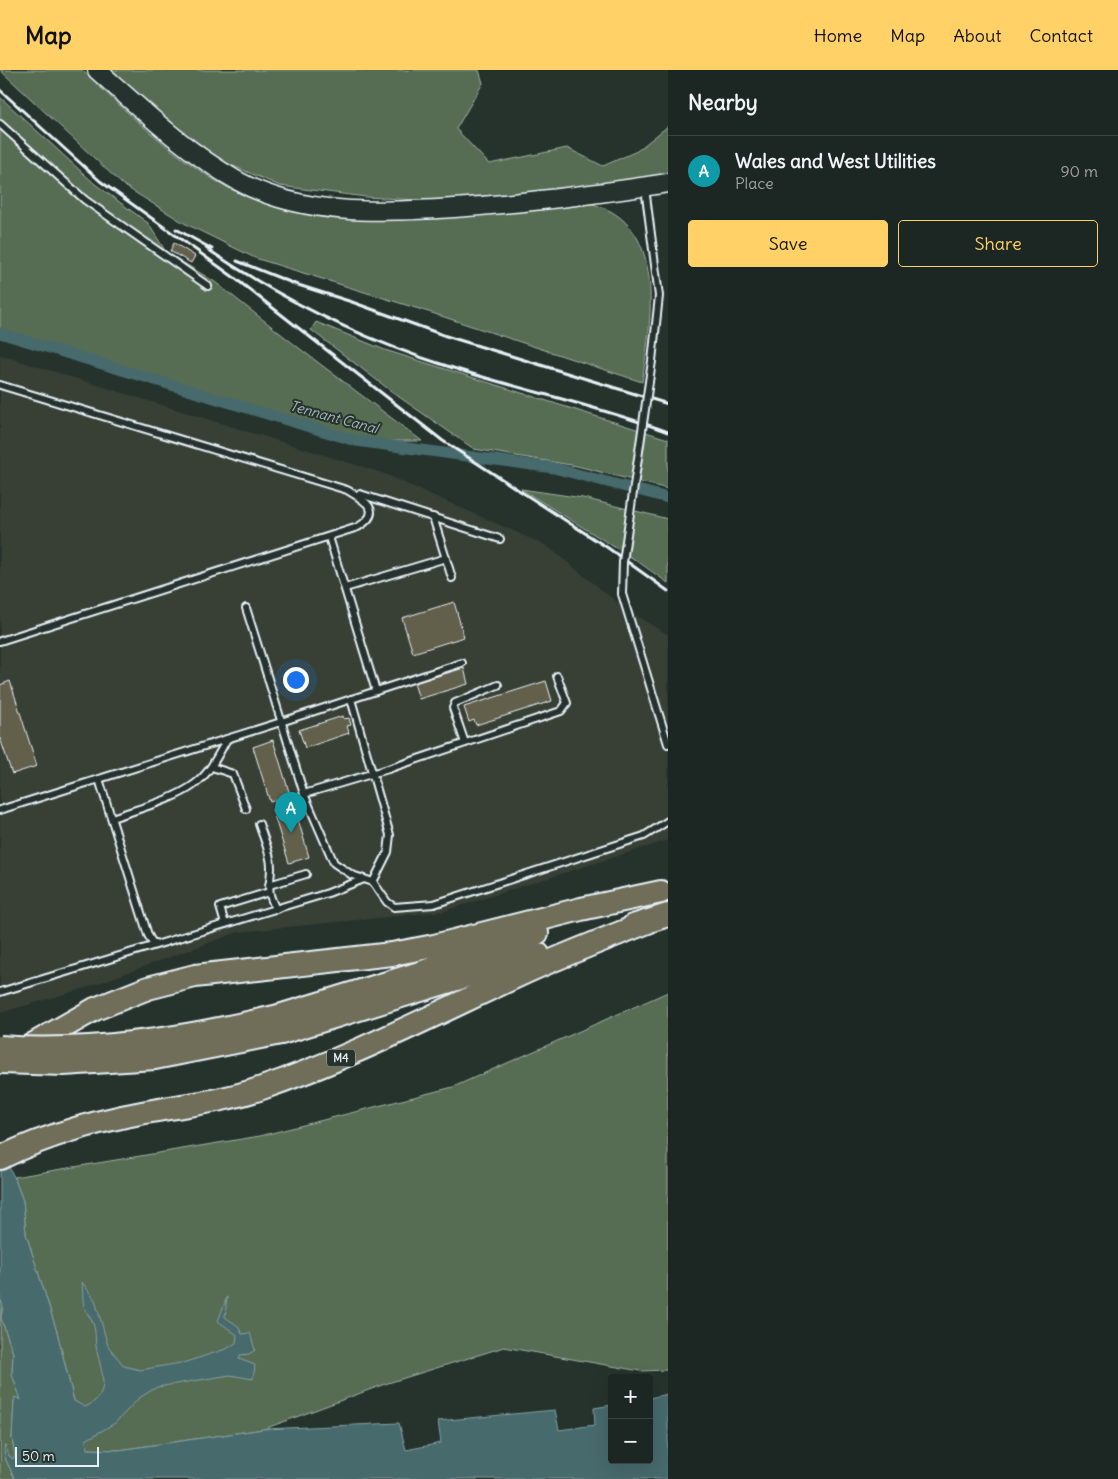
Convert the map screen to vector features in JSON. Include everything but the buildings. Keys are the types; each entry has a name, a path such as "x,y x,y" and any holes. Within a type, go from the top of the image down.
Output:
{"highway":[{"name":"M4","path":"0,1063 95,1009 148,988 196,976 392,954 434,946 581,909 665,891"},
{"name":"M4","path":"0,1047 100,1046 221,1030 280,1025 423,972 665,891"},
{"name":"M4","path":"0,1063 64,1064 155,1058 658,919"},
{"name":"M4","path":"9,1154 75,1128 169,1108 209,1102 251,1092 299,1076 556,959 658,919"}],"main road":[{"path":"97,70 174,137 236,180 273,196 310,207 404,211 519,204 668,184"}],"lane":[{"path":"0,124 86,200 208,286"},
{"path":"645,187 659,296 652,361 623,562 622,594 668,744"},
{"path":"0,385 347,490 500,539"},
{"path":"0,640 358,527 366,522 371,514 370,506 366,501 347,490"},
{"path":"433,517 452,578"},
{"path":"329,537 376,691"},
{"path":"345,588 446,558"},
{"path":"246,608 304,794 334,863 352,875 373,882 387,902 394,906 434,904 668,829"},
{"path":"0,810 227,740 462,663"},
{"path":"304,794 561,711 567,703 557,676"},
{"path":"465,743 453,708 455,703 498,685"},
{"path":"351,699 390,835 390,844 373,882"},
{"path":"112,818 183,792 196,784 212,767 227,740"},
{"path":"212,767 233,774 246,809"},
{"path":"99,779 148,935 152,942 158,944"},
{"path":"644,836 668,821"},
{"path":"259,824 271,866 269,888 276,909"},
{"path":"225,924 220,907 306,874"},
{"path":"0,992 276,909 364,879"}],"shaded area":[{"path":"0,355 382,473 547,546 628,611 668,635 668,840 444,911 238,932 85,988 0,1013"}],"green space":[{"path":"0,70 82,70 146,129 180,157 216,181 241,194 293,210 319,214 372,216 489,212 593,204 617,215 634,232 644,253 649,278 649,331 642,382 435,314 255,258 184,223 123,185"},
{"path":"112,70 479,70 483,83 456,129 489,164 567,148 603,166 637,151 668,126 668,174 497,200 434,201 366,197 280,186 224,162 189,137"},
{"path":"0,97 95,184 148,223 166,252 215,282 422,441 356,441 0,333"},
{"path":"316,322 385,350 668,439 668,489 577,466 474,449 399,397 311,330"},
{"path":"521,489 583,498 668,519 668,583 637,561"},
{"path":"668,992 668,1370 640,1371 504,1347 385,1384 264,1429 119,1450 86,1449 57,1332 26,1234 23,1201 14,1177 260,1136 453,1087"},
{"path":"0,1298 3,1306 1,1318 13,1353 12,1374 22,1400 14,1401 12,1438 15,1455 13,1459 9,1456 6,1460 15,1479 0,1479"}],"water":[{"path":"0,1149 23,1201 26,1234 57,1332 74,1401 85,1407 94,1402 100,1395 103,1381 94,1326 84,1306 82,1282 95,1300 108,1346 124,1366 140,1370 186,1362 226,1349 236,1343 237,1335 218,1321 227,1297 225,1317 238,1326 242,1334 250,1333 255,1350 249,1354 240,1355 239,1359 255,1365 253,1379 230,1375 157,1387 139,1398 115,1423 86,1440 87,1449 119,1450 264,1429 399,1423 406,1450 441,1443 438,1421 555,1410 559,1430 595,1425 594,1408 608,1406 608,1464 653,1464 653,1397 668,1394 668,1479 15,1479 6,1460 4,1450 5,1444 9,1456 13,1459 15,1455 12,1438 14,1401 15,1397 21,1400 12,1374 13,1353 1,1318 3,1306 0,1298"}],"waterway":[{"name":"Tennant Canal","path":"0,333 356,441 554,468 668,498"}],"railway":[{"path":"0,90 100,181 232,276 443,441 608,548 668,591"},
{"path":"176,229 212,249"},
{"path":"206,248 262,284 322,316 384,343 475,375 641,422 668,432"},
{"path":"237,261 295,284 352,302 446,336 668,404"}],"place":[{"name":"Wales and West Utilities","path":"291,833"}]}
